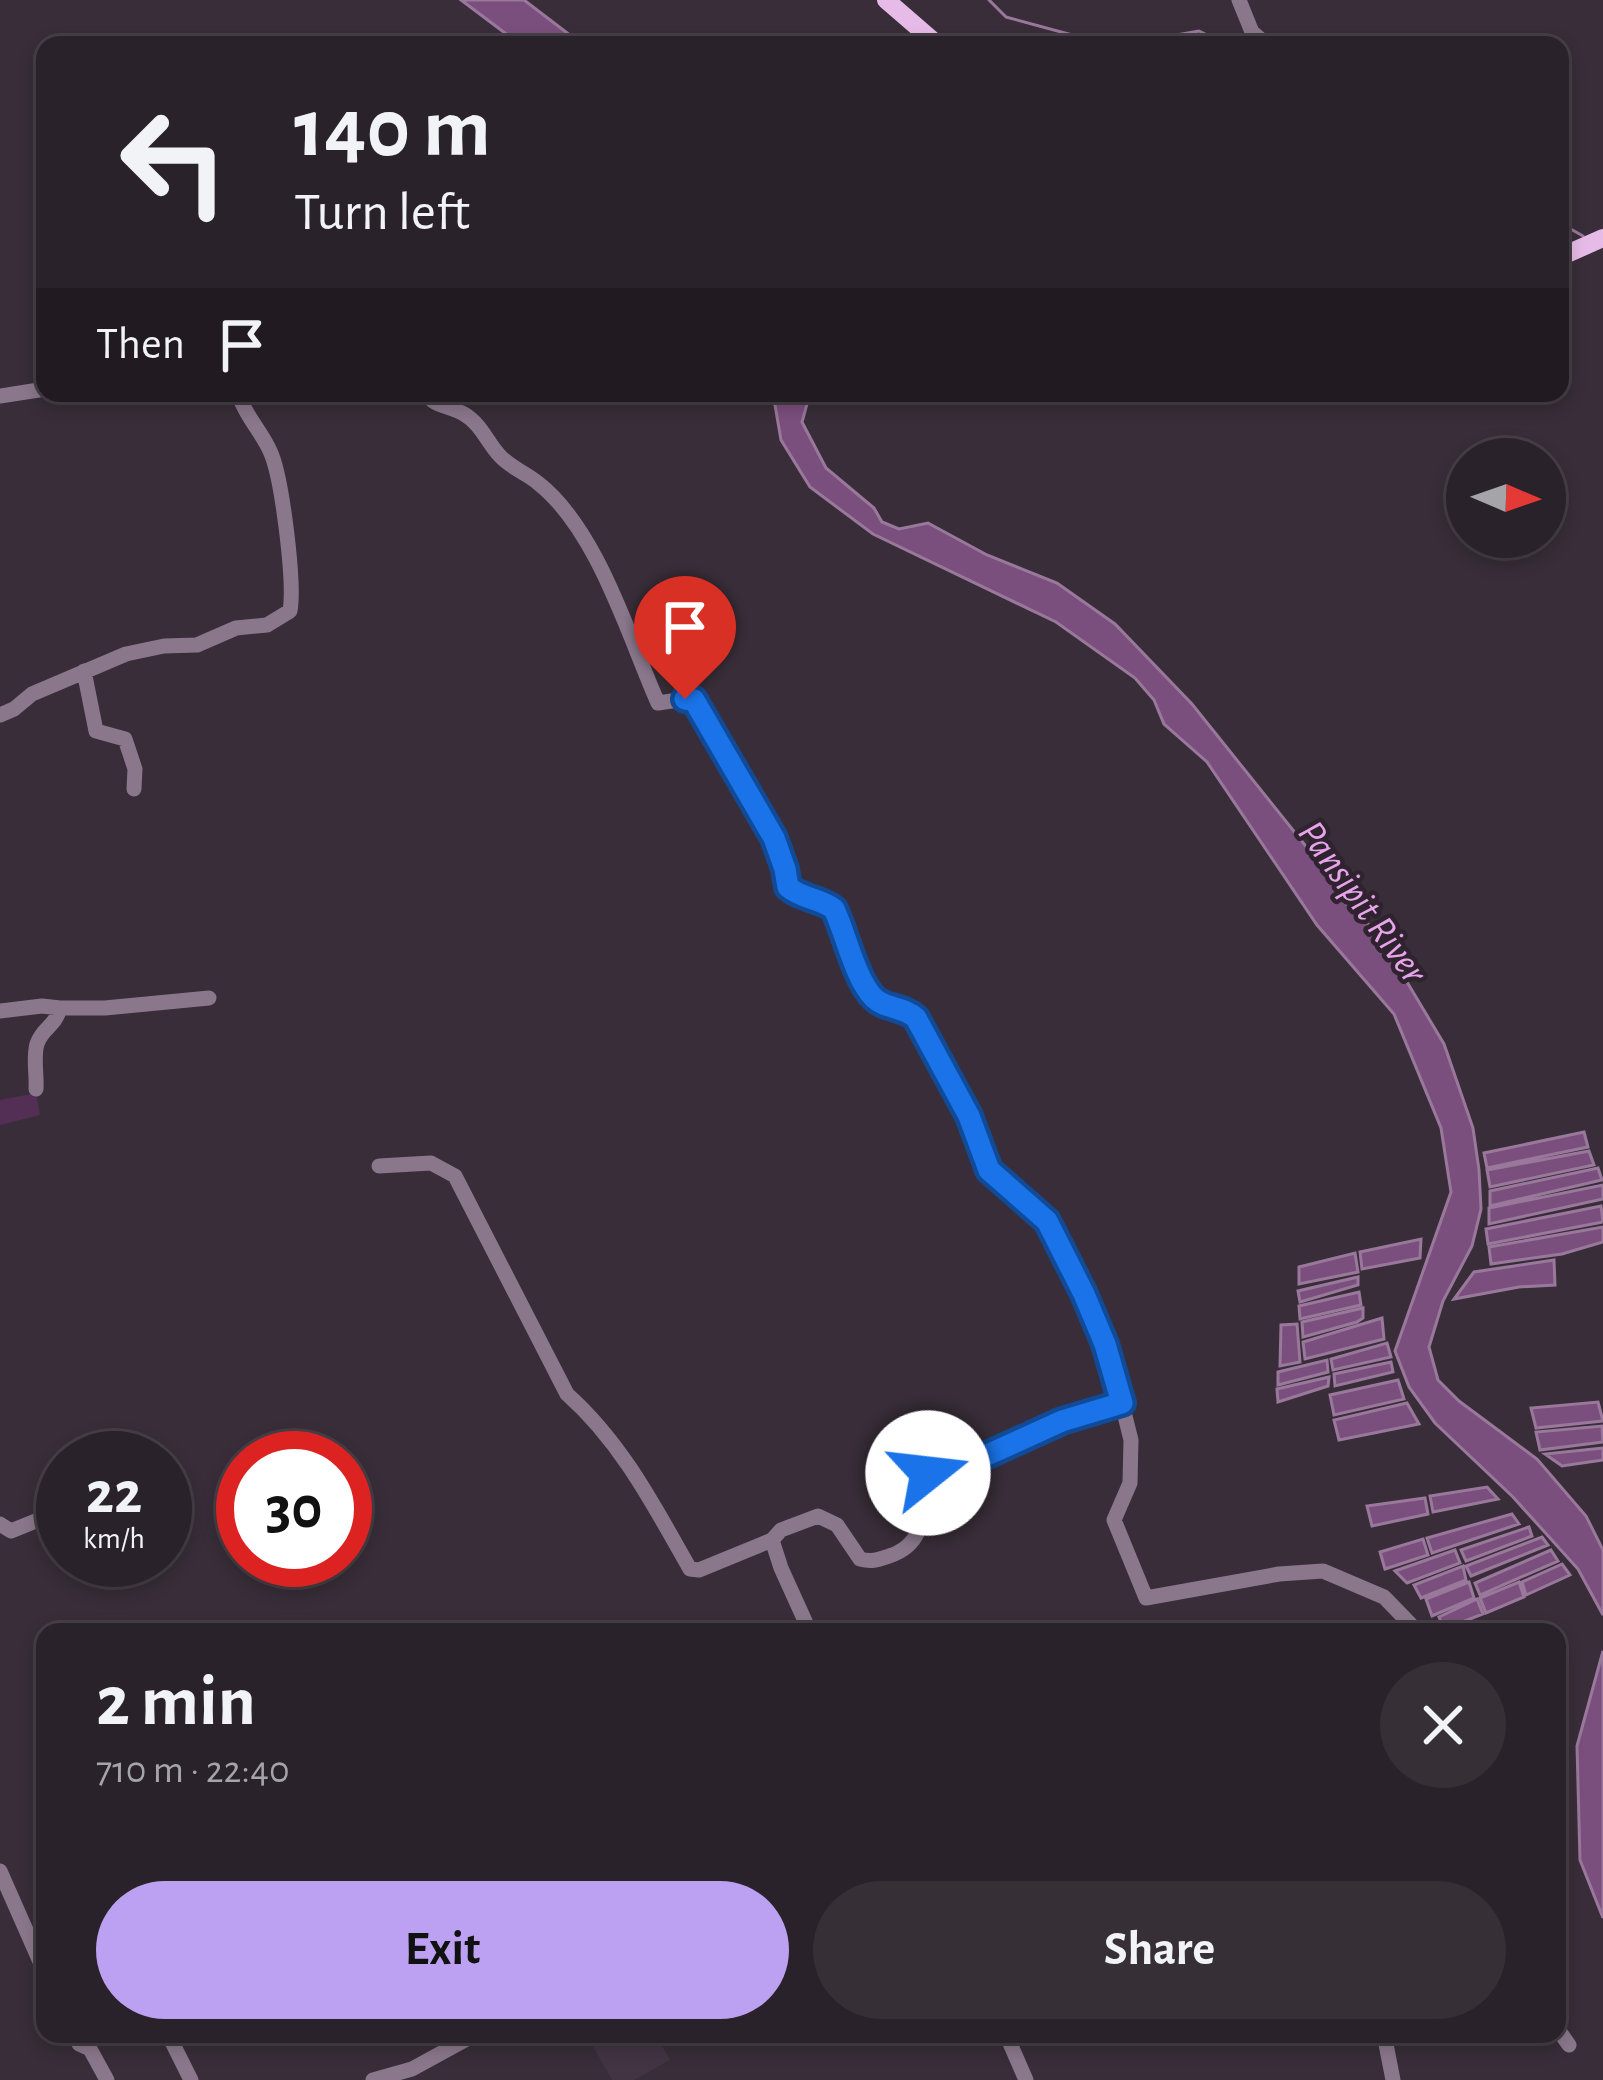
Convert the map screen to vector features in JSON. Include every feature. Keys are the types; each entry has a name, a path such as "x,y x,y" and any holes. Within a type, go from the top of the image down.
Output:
{"main road":[{"path":"886,0 926,36"},
{"path":"1569,253 1603,238"}],"street":[{"path":"1239,0 1257,36"},
{"path":"0,396 36,390"},
{"path":"0,715 32,694 126,654 197,645 236,628 267,625 290,611 280,483 273,455 241,402"},
{"path":"432,402 459,410 475,421 500,456 563,508 608,582 658,703 694,700 774,838 788,887 834,909 866,988 877,1002 907,1009 916,1018 969,1116 989,1170 1047,1221 1105,1344 1122,1403 1131,1441 1130,1483 1114,1520 1146,1598 1279,1574 1323,1571 1384,1597 1409,1623"},
{"path":"84,670 96,731 124,739 135,769 134,789"},
{"path":"0,1011 209,998"},
{"path":"36,1089 37,1045 55,1024 59,1008"},
{"path":"379,1166 431,1163 455,1176 567,1394 594,1418 634,1471 690,1569 699,1570 772,1540 782,1530 818,1516 837,1526 860,1559 871,1562 903,1552 920,1533 928,1473 974,1461 1062,1421 1122,1403"},
{"path":"0,1524 11,1531 36,1521"},
{"path":"772,1540 806,1623"},
{"path":"0,1870 36,1952"},
{"path":"78,2043 90,2049 107,2080"},
{"path":"172,2043 191,2080"},
{"path":"374,2080 412,2069 460,2043"},
{"path":"1010,2043 1026,2080"},
{"path":"1386,2043 1393,2080"}],"shaded area":[{"path":"461,0 524,0 571,36 509,36"},
{"path":"772,402 806,402 802,422 826,468 874,508 882,522 899,529 928,523 987,555 1057,583 1115,624 1192,704 1385,945 1444,1044 1473,1128 1479,1170 1481,1209 1472,1246 1443,1301 1429,1347 1438,1380 1537,1459 1586,1516 1603,1550 1603,1615 1578,1569 1513,1497 1435,1423 1409,1387 1395,1351 1451,1192 1441,1128 1394,1014 1317,925 1207,762 1164,724 1154,700 1135,678 1056,622 873,534 810,487 781,440"},
{"path":"36,1093 40,1115 0,1125 0,1100"},
{"path":"1584,1132 1588,1147 1487,1168 1484,1153"},
{"path":"1589,1151 1594,1165 1490,1187 1487,1170"},
{"path":"1598,1168 1602,1180 1490,1206 1490,1191"},
{"path":"1603,1185 1603,1199 1489,1224 1489,1208"},
{"path":"1601,1206 1603,1222 1488,1244 1486,1229"},
{"path":"1603,1227 1603,1242 1562,1254 1491,1264 1489,1247"},
{"path":"1421,1239 1420,1258 1362,1269 1360,1252"},
{"path":"1355,1253 1358,1272 1299,1284 1299,1267"},
{"path":"1554,1260 1555,1285 1454,1299 1474,1272"},
{"path":"1358,1277 1358,1285 1300,1302 1298,1291"},
{"path":"1359,1292 1361,1305 1300,1319 1299,1306"},
{"path":"1363,1308 1363,1318 1357,1322 1303,1337 1302,1322"},
{"path":"1382,1318 1384,1339 1305,1359 1303,1342"},
{"path":"1297,1324 1300,1362 1280,1366 1281,1325"},
{"path":"1387,1343 1391,1357 1333,1370 1331,1359"},
{"path":"1327,1360 1328,1372 1278,1385 1278,1372"},
{"path":"1391,1362 1393,1372 1335,1386 1334,1374"},
{"path":"1329,1377 1328,1386 1278,1402 1277,1389"},
{"path":"1398,1380 1404,1399 1334,1415 1330,1395"},
{"path":"1598,1402 1603,1421 1536,1428 1531,1408"},
{"path":"1407,1403 1419,1424 1339,1440 1334,1420"},
{"path":"1602,1426 1603,1442 1540,1450 1536,1432"},
{"path":"1603,1448 1603,1460 1562,1466 1545,1454"},
{"path":"1487,1487 1498,1499 1433,1512 1430,1496"},
{"path":"1425,1498 1428,1514 1372,1526 1367,1506"},
{"path":"1512,1514 1519,1524 1432,1553 1427,1538"},
{"path":"1529,1527 1532,1536 1466,1561 1461,1550"},
{"path":"1542,1537 1548,1545 1471,1576 1466,1566"},
{"path":"1423,1539 1428,1555 1385,1569 1380,1552"},
{"path":"1455,1550 1460,1563 1407,1583 1395,1571"},
{"path":"1551,1550 1558,1561 1480,1595 1475,1583"},
{"path":"1562,1564 1570,1575 1526,1595 1522,1582"},
{"path":"1463,1566 1466,1580 1421,1598 1414,1585"},
{"path":"1469,1582 1474,1598 1432,1616 1426,1599"},
{"path":"1519,1582 1524,1597 1486,1613 1480,1598"},
{"path":"1477,1599 1483,1614 1460,1623 1442,1623 1439,1617"},
{"path":"1603,1651 1603,1918 1580,1860 1577,1746"},
{"path":"591,2043 661,2043 670,2060 634,2080 612,2080"}],"waterway":[{"path":"989,0 1006,17 1076,36"},
{"path":"1171,36 1199,31 1209,36"},
{"path":"1569,228 1583,236"}],"route":[{"path":"685,699 694,700 774,838 788,887 834,909 866,988 877,1002 907,1009 916,1018 956,1088 989,1170 1047,1221 1105,1344 1122,1403 1062,1421 974,1461 928,1473"}],"water label":[{"name":"Pansipit River","path":"1364,901"}]}
